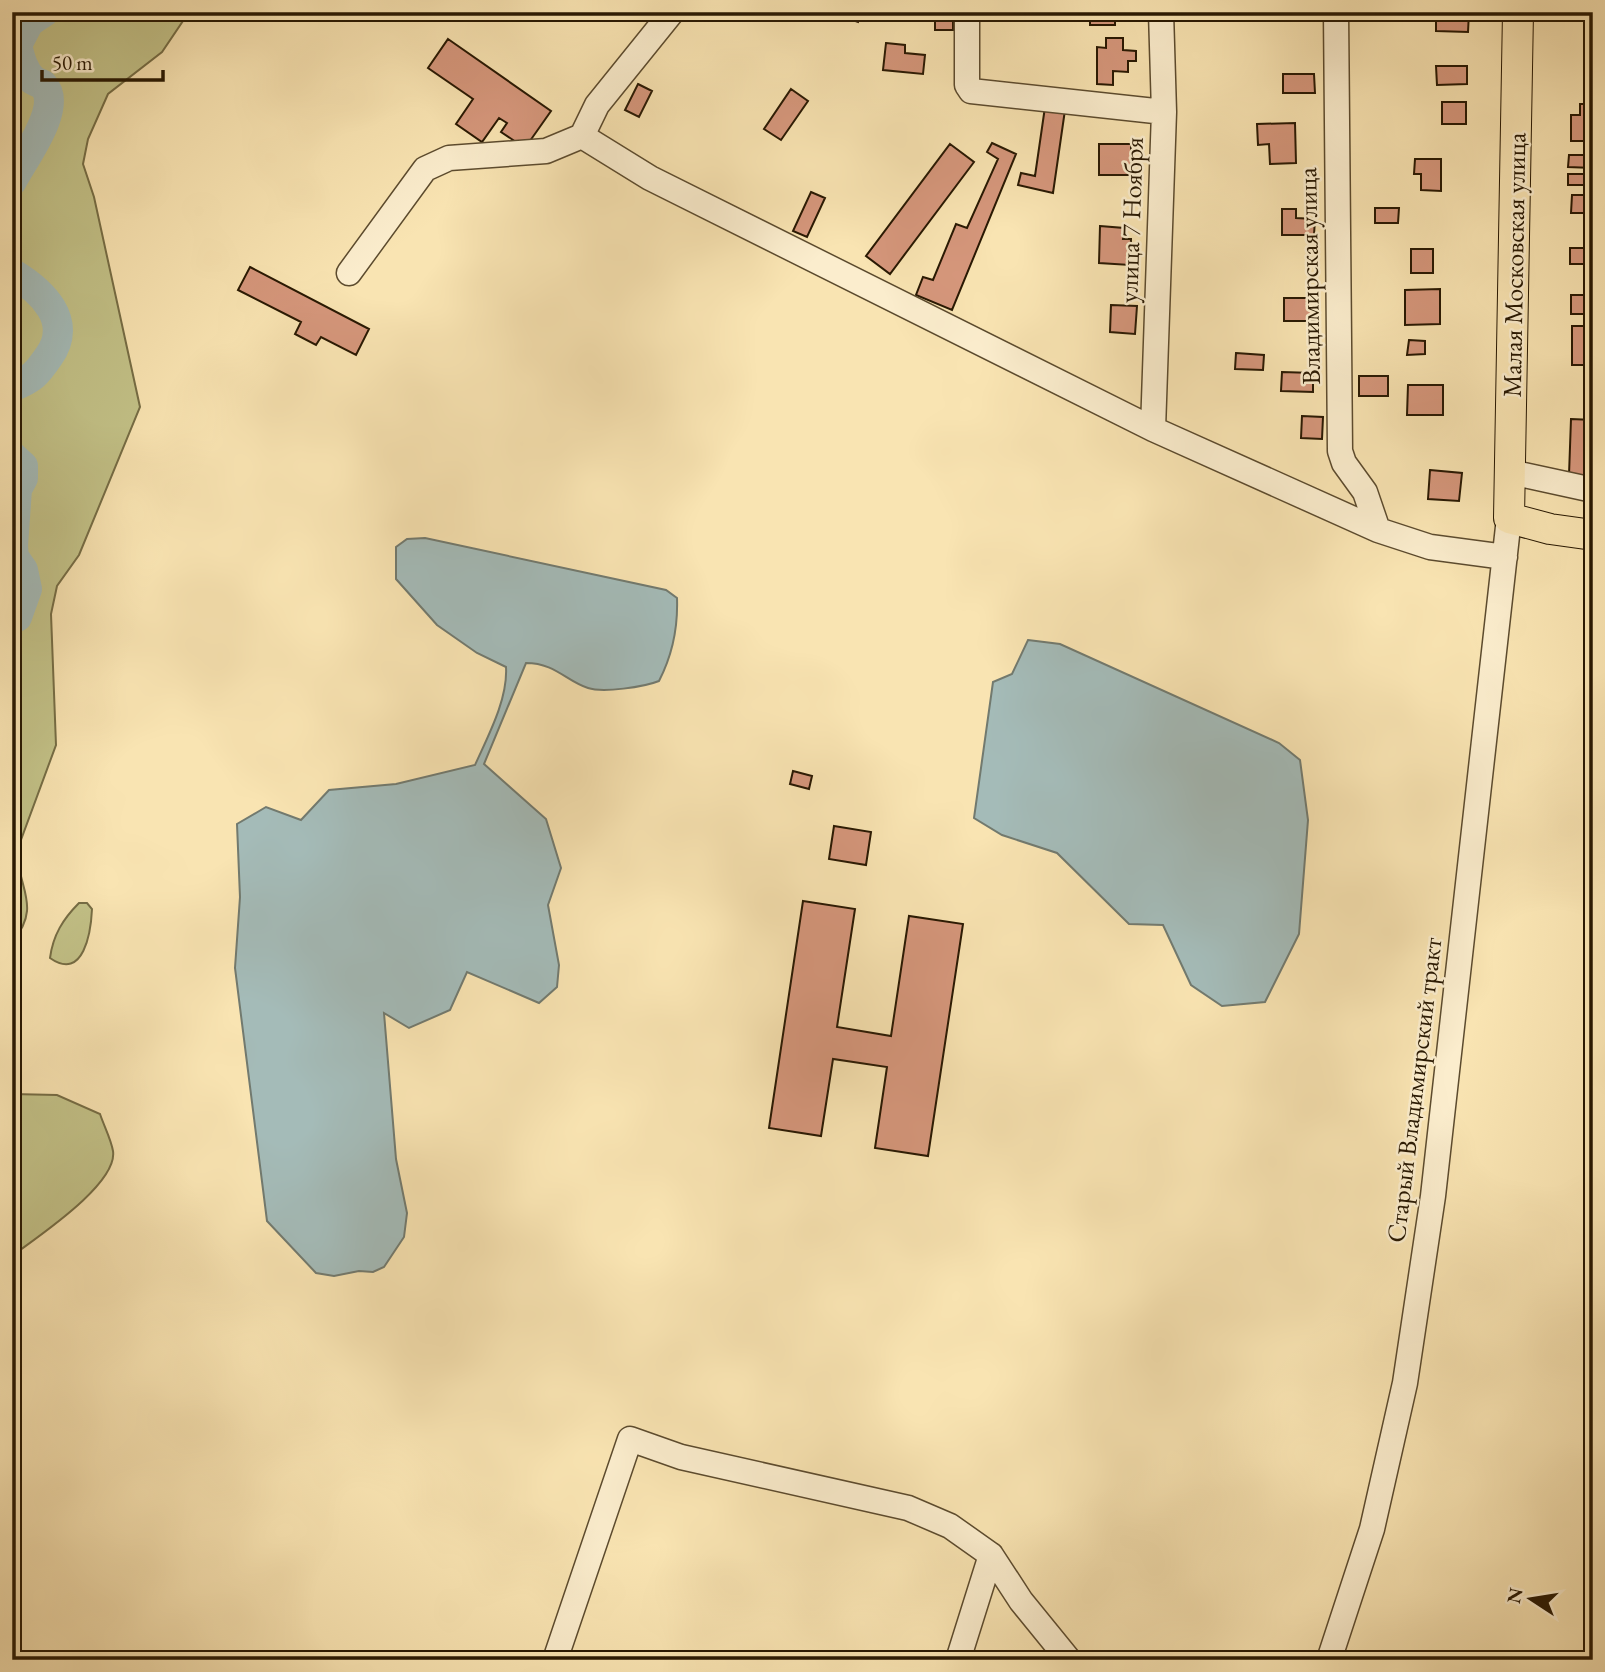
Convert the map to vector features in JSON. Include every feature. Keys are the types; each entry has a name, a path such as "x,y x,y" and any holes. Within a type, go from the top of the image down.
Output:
{"main road":[{"name":"Малая Московская улица","path":"1509,517 1518,12"},
{"path":"1509,517 1550,529 1593,535"}],"street":[{"path":"349,273 425,169 449,158 546,151 582,136 597,105 672,12"},
{"path":"967,12 967,85 977,94 1164,112"},
{"name":"улица 7 Ноября","path":"1153,429 1164,112 1161,12"},
{"name":"Владимирская улица","path":"1336,12 1340,451 1344,463 1366,492 1378,530"},
{"path":"582,136 650,178 1153,429 1378,530 1430,547 1505,557"},
{"path":"1510,472 1554,484 1593,490"},
{"name":"Старый Владимирский тракт","path":"1329,1660 1373,1529 1405,1383 1433,1196 1509,517"},
{"path":"555,1660 630,1439 681,1457 908,1508 950,1526 991,1555 1021,1601 1069,1660"},
{"path":"958,1660 991,1555"}],"shaded area":[{"path":"12,12 189,12 162,52 108,94 88,139 83,164 94,197 140,407 79,555 57,586 51,614 56,745 18,848 27,906 21,929 12,942"},
{"path":"79,903 87,903 92,909 87,940 78,959 71,964 62,964 50,958 54,942 64,921"},
{"path":"12,1094 57,1095 100,1114 113,1151 111,1164 103,1179 90,1194 12,1256"}],"water":[{"path":"425,538 666,590 677,598 675,630 671,651 659,681 644,685 613,690 588,688 553,669 526,663 484,764 546,819 561,868 548,905 559,965 557,987 539,1003 467,972 450,1010 409,1028 384,1013 396,1159 407,1213 404,1237 384,1267 373,1272 359,1271 334,1276 316,1273 267,1221 235,968 240,897 237,824 266,807 301,820 329,790 396,784 475,765 504,692 506,667 477,653 437,625 396,579 396,547 407,539"},
{"path":"1028,640 1060,644 1279,743 1300,760 1308,820 1299,934 1265,1002 1222,1006 1191,985 1163,925 1129,924 1057,853 1002,835 974,818 993,682 1012,674"}],"building":[{"path":"829,12 860,12 858,22"},
{"path":"1090,12 1135,12 1135,19 1115,19 1115,25 1090,25"},
{"path":"1436,12 1469,12 1468,32 1436,31"},
{"path":"935,19 953,19 953,30 935,30"},
{"path":"1106,38 1123,38 1123,50 1136,51 1136,61 1128,61 1128,72 1113,71 1113,85 1097,84 1097,47 1106,48"},
{"path":"448,39 551,111 525,148 501,132 507,123 499,118 482,142 456,124 473,99 428,68"},
{"path":"886,43 905,45 905,53 925,55 923,74 883,70"},
{"path":"1436,66 1467,66 1467,84 1437,85"},
{"path":"1283,74 1314,74 1315,93 1283,93"},
{"path":"638,84 652,91 639,117 625,110"},
{"path":"791,89 808,101 781,140 764,129"},
{"path":"1442,102 1466,102 1466,124 1442,124"},
{"path":"1580,104 1593,104 1593,141 1571,141 1571,115 1580,115"},
{"path":"1045,107 1065,110 1053,193 1018,185 1021,173 1035,176"},
{"path":"1295,123 1296,163 1270,164 1269,144 1258,145 1257,124"},
{"path":"992,143 1016,154 952,310 916,295 923,277 933,280 956,224 967,228 998,159 987,152"},
{"path":"950,144 974,162 890,274 866,256"},
{"path":"1099,144 1131,144 1131,175 1099,175"},
{"path":"1569,155 1593,155 1593,168 1568,167"},
{"path":"1415,159 1441,159 1441,191 1421,190 1421,174 1414,174"},
{"path":"1568,174 1588,174 1588,185 1568,185"},
{"path":"811,192 825,198 807,237 793,231"},
{"path":"1572,195 1593,195 1593,213 1571,213"},
{"path":"1375,208 1399,208 1398,223 1375,223"},
{"path":"1282,209 1296,209 1296,218 1315,219 1314,235 1282,235"},
{"path":"1100,226 1124,228 1123,239 1131,239 1130,265 1099,263"},
{"path":"1570,248 1591,248 1591,264 1570,264"},
{"path":"1411,249 1433,249 1433,273 1411,273"},
{"path":"250,267 369,329 356,355 321,337 316,345 295,334 301,322 238,290"},
{"path":"1440,289 1440,324 1405,325 1405,290"},
{"path":"1585,289 1593,289 1593,314 1571,314 1571,295 1585,295"},
{"path":"1284,298 1316,298 1316,321 1284,321"},
{"path":"1111,305 1137,306 1135,334 1110,332"},
{"path":"1572,326 1593,326 1593,365 1572,365"},
{"path":"1409,340 1425,341 1425,354 1407,355"},
{"path":"1236,353 1264,355 1263,370 1235,369"},
{"path":"1282,372 1313,373 1313,392 1281,391"},
{"path":"1359,376 1388,376 1388,396 1359,396"},
{"path":"1408,385 1443,385 1443,415 1407,415"},
{"path":"1302,416 1323,417 1322,439 1301,438"},
{"path":"1571,419 1593,420 1593,476 1569,475"},
{"path":"1430,470 1462,473 1459,501 1428,499"},
{"path":"793,771 812,776 809,789 790,784"},
{"path":"834,826 871,832 866,865 829,859"},
{"path":"803,901 855,909 837,1027 891,1036 909,916 963,924 928,1156 875,1148 887,1067 833,1059 821,1136 769,1128"}],"waterway":[{"path":"12,181 40,133 49,106 43,85 33,80 27,72 17,45 29,22 44,12"},
{"path":"12,273 34,289 51,308 58,331 56,343 41,368 30,378 12,387"},
{"path":"12,456 23,466 23,478 17,489 13,546 14,557 23,570 27,589 17,617 12,618"}]}
